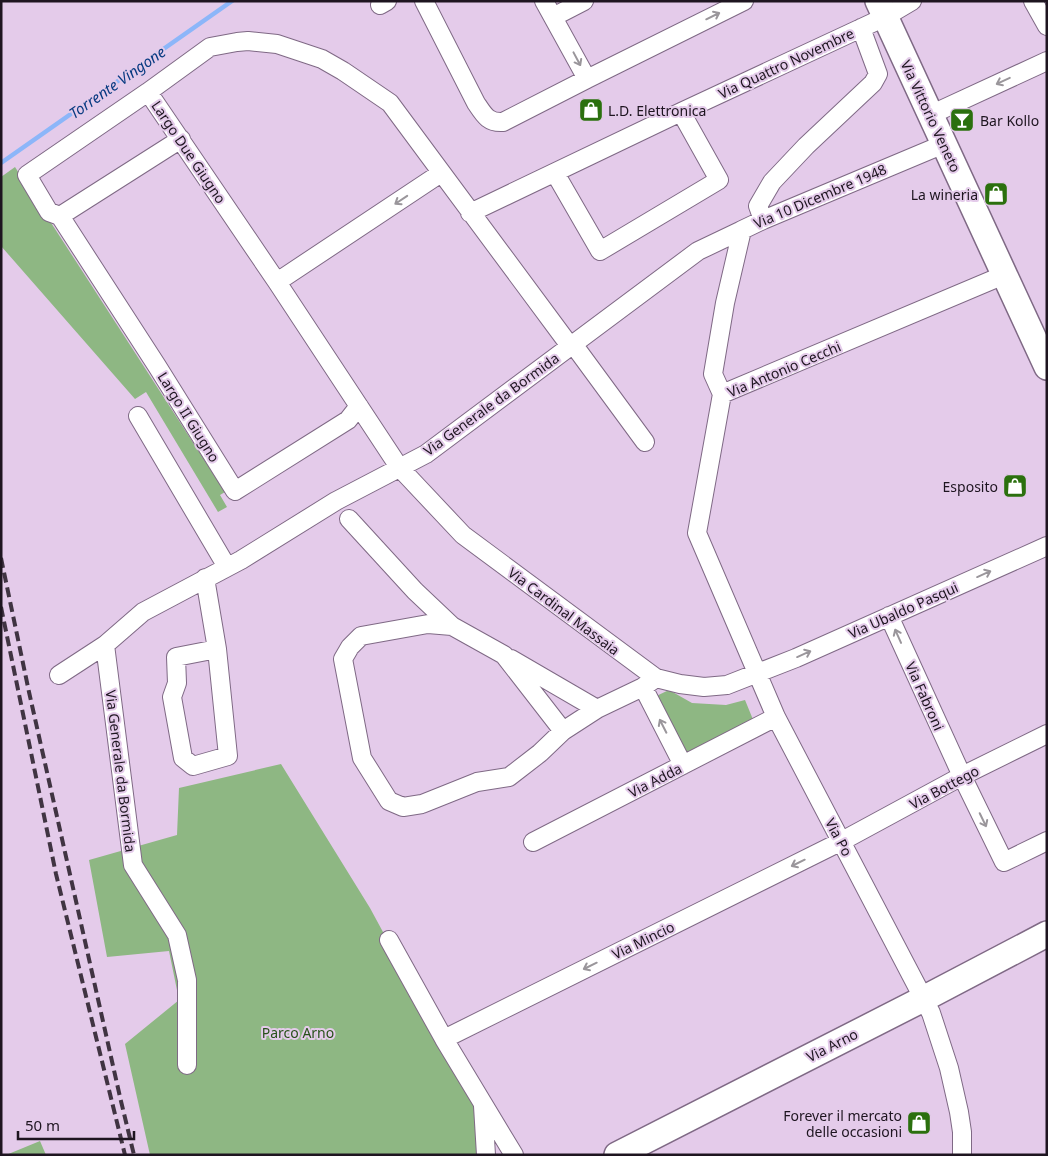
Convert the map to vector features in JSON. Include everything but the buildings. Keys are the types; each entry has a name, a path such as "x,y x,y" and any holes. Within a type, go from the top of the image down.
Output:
{"main road":[{"name":"Via Vittorio Veneto","path":"884,7 930,115 1046,364"},
{"name":"Via Arno","path":"617,1155 1047,934"}],"street":[{"path":"424,1 476,103 486,117 495,123 503,122 587,78 744,1"},
{"path":"544,1 587,78"},
{"path":"554,16 584,1"},
{"name":"Via Quattro Novembre","path":"470,213 861,28 884,7 912,1"},
{"path":"1033,1 1047,26"},
{"path":"763,220 758,206 772,182 806,146 873,83 878,74 861,28"},
{"name":"Largo Due Giugno","path":"399,467 277,282 148,92 210,47 248,42 277,44 329,63 361,82 390,103 470,213 645,442"},
{"path":"930,115 1047,60"},
{"name":"Largo II Giugno","path":"148,92 27,175 49,212 60,216 235,491 348,420 359,406"},
{"path":"555,173 600,251 719,180 681,112"},
{"path":"60,216 181,139"},
{"name":"Via 10 Dicembre 1948","path":"722,394 713,374 725,303 742,230 944,144"},
{"path":"277,282 441,172"},
{"name":"Via Generale da Bormida","path":"187,1065 187,980 177,935 133,865 105,644 143,612 241,560 336,501 426,454 698,251 742,230"},
{"name":"Via Antonio Cecchi","path":"759,673 697,534 722,394 1004,275"},
{"path":"138,416 227,568"},
{"name":"Via Cardinal Massaia","path":"399,467 463,535 650,682 704,687 727,685 759,673"},
{"path":"349,519 415,591 452,626 597,708"},
{"name":"Via Ubaldo Pasqui","path":"759,673 1047,546"},
{"path":"205,578 217,649 228,756 193,766 183,758 172,697 177,683 176,657 217,649"},
{"name":"Via Fabroni","path":"889,616 962,776 1004,862 1047,841"},
{"path":"452,626 428,624 361,636 350,647 343,659 362,758 389,800 403,807 422,804 477,782 509,777 562,731 597,708 650,682 683,765"},
{"path":"59,675 105,644"},
{"path":"504,656 562,731"},
{"name":"Via Po","path":"759,673 776,717 925,998 950,1068 962,1132 964,1154"},
{"name":"Via Adda","path":"533,842 776,717"},
{"name":"Via Bottego","path":"842,841 962,776 1047,734"},
{"name":"Via Mincio","path":"444,1039 842,841"},
{"path":"389,940 444,1039 514,1155"},
{"path":"483,1104 486,1155"}],"green space":[{"path":"15,167 225,492 220,495 227,507 218,512 146,392 135,399 1,246 1,177"},
{"path":"669,690 692,703 726,705 745,700 754,722 684,754 650,699"},
{"name":"Parco Arno","path":"281,764 370,908 476,1104 477,1155 150,1155 125,1044 179,1000 169,951 107,957 89,860 177,835 179,788"},
{"path":"40,1141 46,1155 6,1155"}],"waterway":[{"name":"Torrente Vingone","path":"1,163 232,1"}],"railway":[{"path":"1,558 29,692 134,1155"},
{"path":"1,607 56,874 125,1155"}],"place":[{"name":"L.D. Elettronica","path":"591,110"},
{"name":"Bar Kollo","path":"962,120"},
{"name":"La wineria","path":"996,194"},
{"name":"Esposito","path":"1015,486"},
{"name":"Forever il mercato delle occasioni","path":"919,1123"}]}
